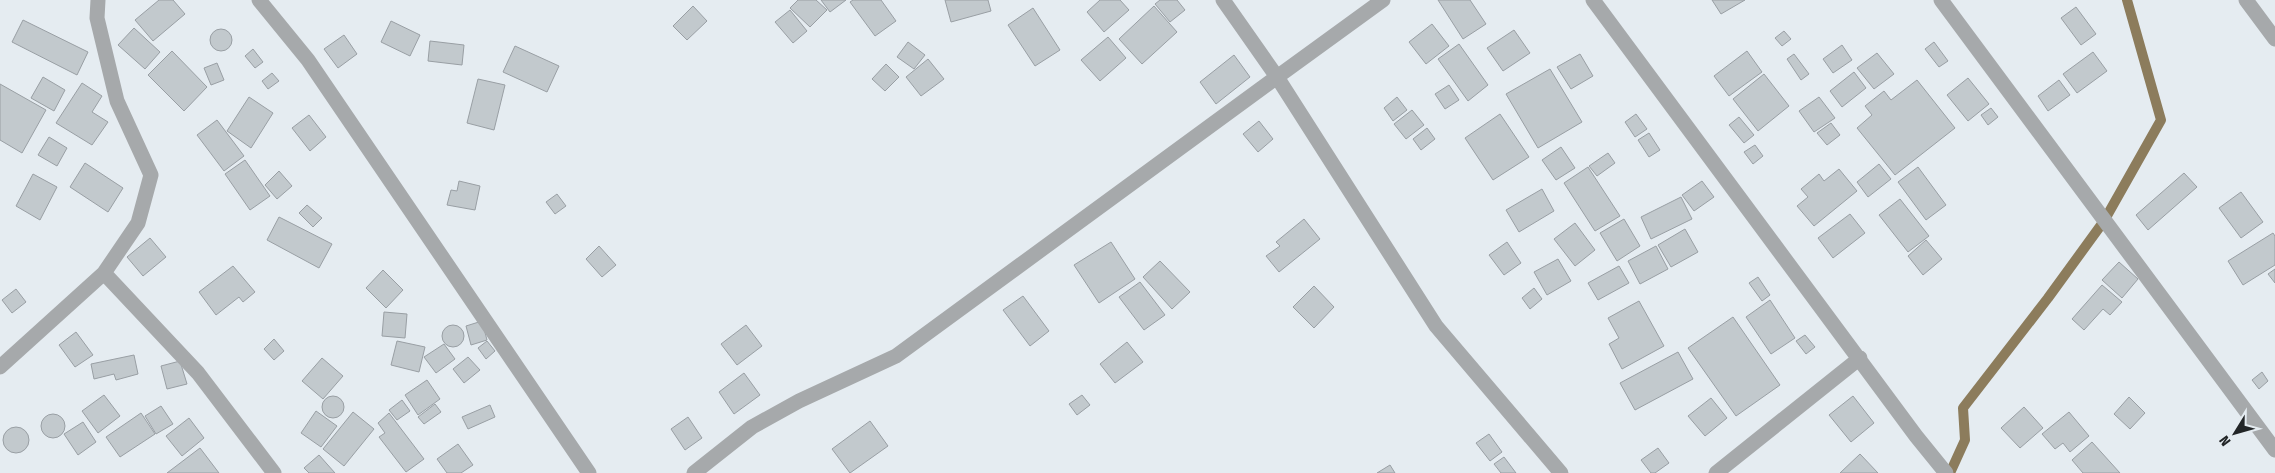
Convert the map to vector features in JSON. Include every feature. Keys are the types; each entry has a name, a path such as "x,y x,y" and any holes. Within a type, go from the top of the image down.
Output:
{"street":[{"path":"0,367 104,273 138,223 151,175 117,101 97,18 98,0"},
{"path":"258,0 308,60 589,473"},
{"path":"1223,0 1277,78 1436,326 1561,473"},
{"path":"694,473 752,427 799,401 896,356 1383,0"},
{"path":"1593,0 1946,473"},
{"path":"1941,0 2275,450"},
{"path":"2246,0 2275,39"},
{"path":"104,273 198,373 274,473"},
{"path":"1716,473 1860,358"}],"building":[{"path":"159,0 173,0 185,14 153,41 135,20"},
{"path":"798,0 816,0 827,10 810,27 790,8"},
{"path":"821,0 846,0 830,12"},
{"path":"853,0 881,0 896,21 875,36 850,2"},
{"path":"945,0 988,0 991,11 951,22"},
{"path":"1100,0 1120,0 1129,10 1104,32 1087,12"},
{"path":"1160,0 1177,0 1185,10 1170,22 1155,4"},
{"path":"1438,0 1470,0 1486,24 1463,39"},
{"path":"1712,0 1745,0 1721,14"},
{"path":"693,6 707,21 687,40 673,26"},
{"path":"1154,6 1177,32 1142,64 1119,39"},
{"path":"2076,7 2096,34 2081,45 2061,18"},
{"path":"1033,8 1060,50 1035,66 1008,25"},
{"path":"790,10 807,31 793,43 775,22"},
{"path":"23,20 88,52 77,75 12,42"},
{"path":"391,21 420,35 410,56 381,42"},
{"path":"1432,24 1449,46 1426,64 1409,42"},
{"path":"134,28 160,52 145,69 118,45"},
{"path":"221,29 229,32 232,40 229,48 221,51 213,48 210,40 213,32"},
{"path":"1514,30 1530,53 1503,71 1487,48"},
{"path":"1784,31 1791,39 1782,46 1775,38"},
{"path":"344,35 357,54 338,68 324,49"},
{"path":"1108,37 1126,58 1100,81 1081,60"},
{"path":"430,41 464,45 462,65 428,61"},
{"path":"908,42 925,55 914,69 897,57"},
{"path":"1934,42 1948,61 1939,67 1925,49"},
{"path":"1459,44 1488,85 1468,101 1438,59"},
{"path":"1842,45 1852,60 1833,73 1823,59"},
{"path":"515,46 559,66 547,92 503,72"},
{"path":"253,49 263,62 255,68 245,56"},
{"path":"172,51 207,87 184,111 148,75"},
{"path":"1747,51 1762,72 1729,96 1714,76"},
{"path":"2093,52 2107,71 2077,93 2063,74"},
{"path":"1877,53 1894,74 1874,89 1857,68"},
{"path":"1580,54 1593,76 1571,89 1557,67"},
{"path":"1794,54 1809,74 1801,80 1787,59"},
{"path":"1234,55 1250,77 1216,104 1200,82"},
{"path":"928,59 944,79 921,96 906,77"},
{"path":"217,63 224,80 211,85 204,68"},
{"path":"886,64 899,77 885,91 872,79"},
{"path":"1550,69 1582,122 1538,148 1506,94"},
{"path":"1854,72 1866,88 1842,107 1830,91"},
{"path":"272,73 279,81 268,89 262,81"},
{"path":"1764,74 1789,106 1758,131 1733,99"},
{"path":"43,77 65,90 54,111 31,98"},
{"path":"1968,78 1989,104 1968,121 1947,95"},
{"path":"478,79 505,85 494,130 467,123"},
{"path":"1917,80 1955,128 1895,175 1857,128 1872,115 1865,106 1884,91 1891,100"},
{"path":"2059,80 2070,95 2048,111 2038,96"},
{"path":"82,83 102,96 92,112 108,122 92,145 56,123"},
{"path":"0,84 46,110 22,153 0,140"},
{"path":"1449,85 1459,100 1445,109 1435,94"},
{"path":"249,97 273,113 251,148 227,131"},
{"path":"1397,97 1407,110 1393,121 1384,108"},
{"path":"1819,97 1835,118 1814,132 1799,111"},
{"path":"1991,108 1998,117 1988,125 1981,115"},
{"path":"1412,110 1424,125 1406,139 1394,124"},
{"path":"1500,114 1529,157 1493,180 1465,138"},
{"path":"1636,114 1647,129 1635,137 1625,122"},
{"path":"309,115 326,137 310,151 292,128"},
{"path":"1739,117 1754,135 1744,143 1729,125"},
{"path":"217,120 244,156 224,171 197,135"},
{"path":"1259,121 1273,139 1258,152 1243,134"},
{"path":"1831,123 1840,135 1827,145 1817,133"},
{"path":"1427,128 1435,139 1421,150 1413,139"},
{"path":"1649,133 1660,150 1649,157 1638,140"},
{"path":"49,137 67,148 57,166 38,155"},
{"path":"1755,145 1763,156 1753,164 1744,152"},
{"path":"1561,147 1575,168 1556,180 1542,160"},
{"path":"1608,153 1615,163 1597,176 1589,166"},
{"path":"245,160 270,196 250,210 225,174"},
{"path":"85,163 123,188 108,212 70,187"},
{"path":"1879,164 1891,179 1868,197 1857,182"},
{"path":"1588,167 1620,216 1595,231 1564,183"},
{"path":"1918,167 1946,205 1926,220 1898,182"},
{"path":"1839,169 1857,191 1814,226 1797,206 1808,197 1801,189 1819,174 1824,181"},
{"path":"279,171 292,186 277,199 265,185"},
{"path":"2184,173 2197,187 2148,230 2136,215"},
{"path":"33,174 57,187 40,220 16,206"},
{"path":"459,181 480,186 475,210 447,205 451,190 457,191"},
{"path":"1702,181 1714,197 1694,211 1682,195"},
{"path":"1542,189 1554,211 1519,232 1506,210"},
{"path":"2241,192 2263,222 2241,238 2219,208"},
{"path":"557,194 566,206 555,214 546,202"},
{"path":"1681,197 1692,219 1651,239 1641,217"},
{"path":"1900,199 1929,236 1908,252 1879,215"},
{"path":"307,205 322,218 313,227 299,213"},
{"path":"1850,214 1865,233 1833,258 1818,238"},
{"path":"279,217 332,244 319,268 267,240"},
{"path":"1304,219 1320,239 1279,272 1266,256 1280,246 1276,242"},
{"path":"1624,219 1640,246 1617,261 1600,233"},
{"path":"1575,223 1595,250 1575,266 1554,239"},
{"path":"1685,229 1698,252 1671,267 1658,245"},
{"path":"2273,233 2275,236 2275,265 2243,285 2228,261"},
{"path":"150,238 166,257 143,276 127,257"},
{"path":"1926,240 1942,259 1923,275 1908,256"},
{"path":"1111,242 1135,279 1099,303 1074,265"},
{"path":"1507,242 1521,263 1504,275 1489,255"},
{"path":"599,246 616,265 602,277 586,259"},
{"path":"1656,246 1668,269 1640,284 1628,261"},
{"path":"1558,259 1571,281 1547,295 1534,272"},
{"path":"1160,261 1190,292 1172,309 1143,277"},
{"path":"2119,262 2138,279 2122,298 2102,280"},
{"path":"233,266 255,292 243,302 239,297 216,315 199,292"},
{"path":"1619,266 1629,283 1598,300 1588,283"},
{"path":"2275,269 2275,283 2268,274"},
{"path":"383,270 403,290 386,308 366,288"},
{"path":"1758,277 1770,295 1762,301 1749,283"},
{"path":"1140,282 1165,315 1144,330 1119,297"},
{"path":"2102,285 2122,302 2110,315 2103,309 2084,330 2072,319"},
{"path":"1314,286 1334,307 1314,328 1293,307"},
{"path":"1534,288 1542,299 1530,309 1522,298"},
{"path":"16,289 26,302 12,313 2,300"},
{"path":"1023,296 1049,331 1030,346 1003,310"},
{"path":"1770,300 1795,338 1771,354 1746,317"},
{"path":"1639,301 1664,346 1622,369 1609,344 1619,338 1608,318"},
{"path":"384,312 407,314 405,338 382,336"},
{"path":"1733,317 1780,385 1736,416 1688,348"},
{"path":"482,321 487,340 471,345 466,326"},
{"path":"453,325 461,328 464,336 461,344 453,347 445,344 442,336 445,328"},
{"path":"746,325 762,346 737,365 721,344"},
{"path":"76,332 93,355 75,367 59,345"},
{"path":"1805,335 1815,347 1806,354 1796,341"},
{"path":"274,339 284,351 274,360 264,349"},
{"path":"397,341 425,347 419,372 391,365"},
{"path":"487,341 495,351 486,359 478,348"},
{"path":"1127,342 1143,362 1115,383 1100,364"},
{"path":"444,344 455,359 436,373 424,357"},
{"path":"1678,352 1693,379 1635,410 1620,383"},
{"path":"134,355 138,374 116,380 114,374 94,379 91,364"},
{"path":"468,357 480,370 464,383 453,369"},
{"path":"322,358 343,376 323,399 302,381"},
{"path":"180,361 187,384 167,389 161,366"},
{"path":"2262,372 2268,381 2259,389 2252,380"},
{"path":"744,373 760,395 734,414 719,392"},
{"path":"427,380 440,399 418,415 405,395"},
{"path":"104,395 120,416 98,433 82,411"},
{"path":"1082,395 1090,405 1077,415 1069,404"},
{"path":"333,396 341,399 344,407 341,415 333,418 325,415 322,407 325,399"},
{"path":"1853,396 1874,423 1851,442 1829,415"},
{"path":"2129,397 2145,413 2130,429 2114,414"},
{"path":"1711,398 1727,418 1705,436 1688,416"},
{"path":"402,400 410,411 397,420 389,410"},
{"path":"435,404 441,412 424,424 418,417"},
{"path":"490,405 495,417 468,429 462,417"},
{"path":"161,406 173,424 156,434 145,416"},
{"path":"2024,407 2043,428 2020,448 2001,428"},
{"path":"316,411 337,426 321,447 301,433"},
{"path":"353,412 374,429 344,466 323,449"},
{"path":"2069,412 2089,436 2070,452 2063,443 2055,449 2042,434"},
{"path":"141,413 155,434 120,457 106,437"},
{"path":"389,413 424,459 406,472 379,437 385,433 378,423"},
{"path":"53,414 58,415 64,421 64,431 58,437 53,438 48,437 42,431 41,426 42,421 48,415"},
{"path":"688,417 702,438 685,450 671,429"},
{"path":"189,418 204,438 182,456 166,436"},
{"path":"870,421 888,446 850,473 832,449"},
{"path":"83,422 96,442 78,455 64,434"},
{"path":"16,427 26,430 29,440 26,450 16,453 6,450 3,440 6,430"},
{"path":"1489,434 1502,452 1490,461 1476,443"},
{"path":"2092,442 2120,473 2083,473 2072,460"},
{"path":"458,444 473,465 461,473 447,473 437,459"},
{"path":"200,448 219,473 167,473"},
{"path":"1658,448 1669,463 1655,473 1651,473 1641,460"},
{"path":"1860,454 1878,473 1840,473"},
{"path":"319,455 335,473 309,473 304,468"},
{"path":"1504,457 1516,473 1501,473 1494,464"},
{"path":"1390,465 1395,473 1377,473"}],"waterway":[{"path":"1950,473 1965,440 1963,408 2048,298 2104,221 2161,120 2127,0"}]}
